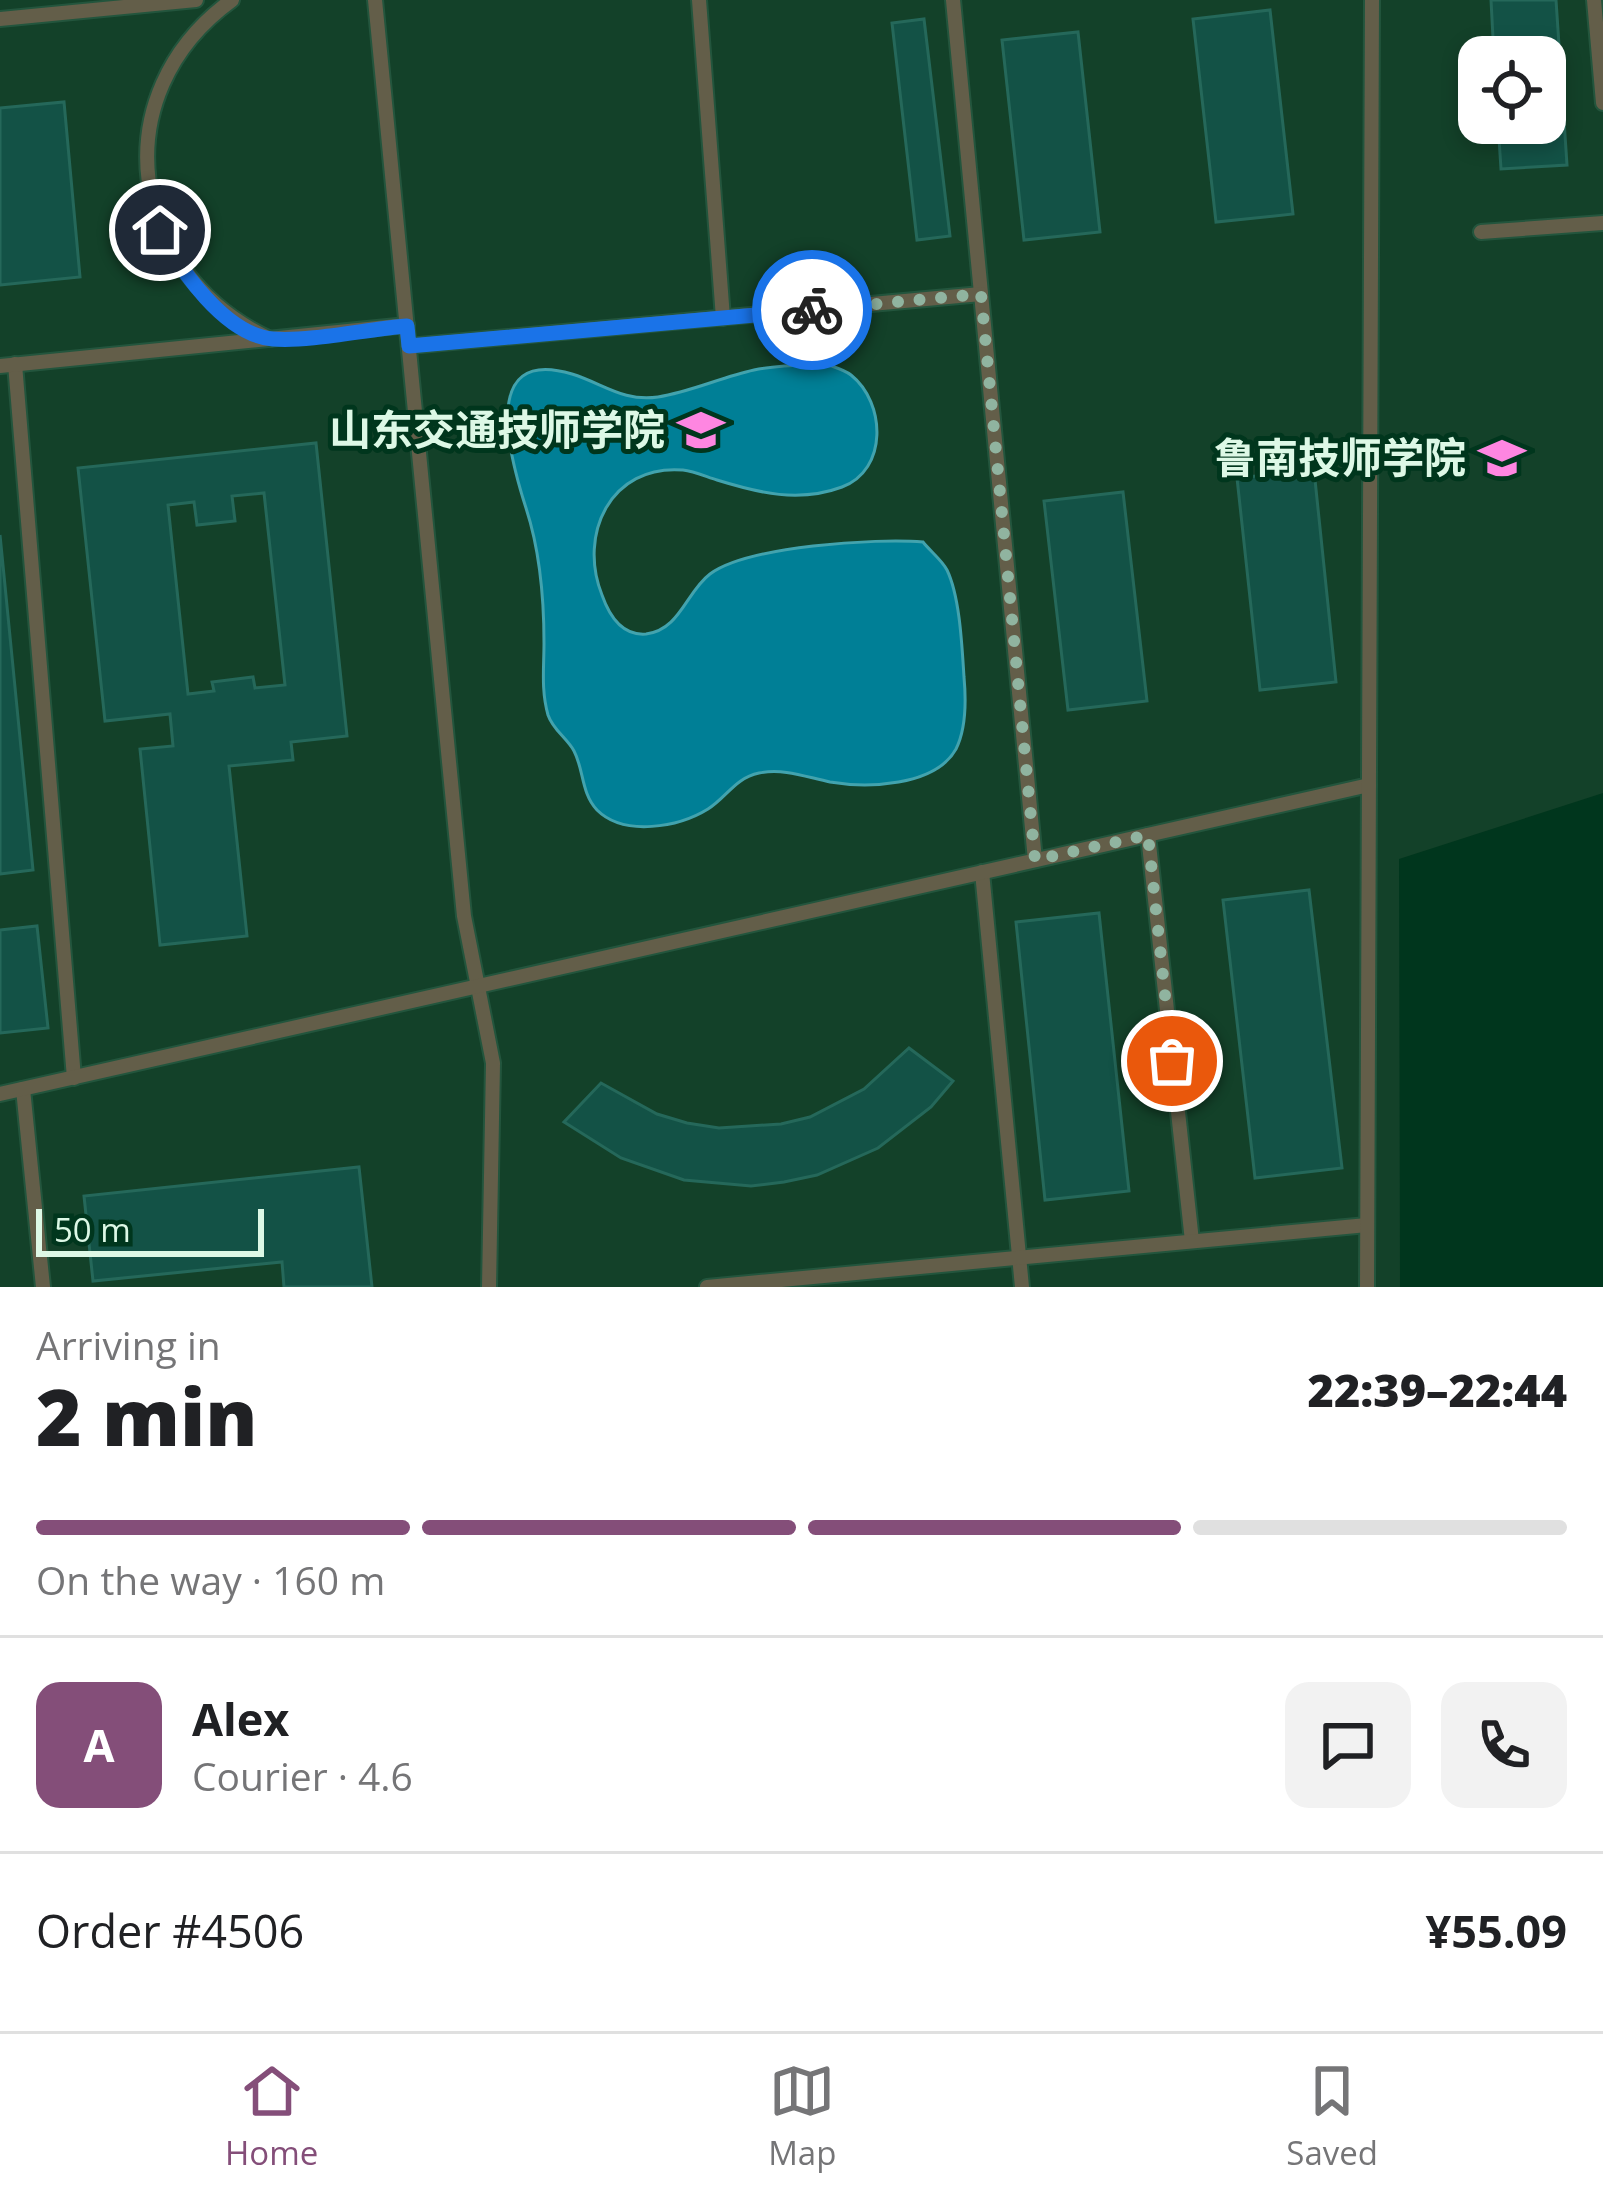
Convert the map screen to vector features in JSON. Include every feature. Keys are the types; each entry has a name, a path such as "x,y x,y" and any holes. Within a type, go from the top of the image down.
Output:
{"lane":[{"path":"0,19 42,8 196,0"},
{"path":"232,0 197,30 167,74 150,125 148,178 160,230 186,276 224,313 270,339"},
{"path":"375,0 464,916 493,1063 489,1287"},
{"path":"699,0 723,317"},
{"path":"953,0 1035,860"},
{"path":"1366,1287 1372,0"},
{"path":"1594,0 1603,103"},
{"path":"1481,232 1603,223"},
{"path":"409,346 981,294"},
{"path":"74,1078 8,365 407,326"},
{"path":"0,1094 1369,785"},
{"path":"1148,835 1192,1241"},
{"path":"982,872 1022,1287"},
{"path":"23,1089 43,1287"},
{"path":"707,1287 1367,1225"}],"shaded area":[{"name":"山东交通技师学院","path":"0,0 1603,0 1603,793 1399,859 1400,1287 0,1287"}],"water":[{"path":"826,364 849,373 863,387 876,418 874,451 857,478 826,492 795,495 748,489 683,470 658,471 636,479 619,491 598,528 594,549 602,595 623,628 646,634 667,625 710,574 728,564 813,546 923,542 947,570 958,608 965,704 956,749 933,771 899,782 845,784 786,772 759,773 682,821 636,826 608,818 592,803 574,751 548,715 540,575 509,437 512,391 523,376 542,370 572,374 624,395 646,398 763,368"}],"building":[{"path":"1491,0 1556,0 1558,36 1493,36"},
{"path":"1270,10 1293,214 1216,222 1193,19"},
{"path":"924,19 950,236 917,240 892,23"},
{"path":"1078,32 1100,232 1024,240 1002,40"},
{"path":"64,102 80,277 0,285 0,108"},
{"path":"1499,144 1566,144 1567,165 1501,169"},
{"path":"316,443 347,736 291,742 293,760 229,766 247,936 160,945 140,749 173,746 170,714 105,721 78,468","holes":["264,493 285,685 255,688 253,677 212,682 214,691 188,694 168,505 194,502 197,525 235,521 232,496"]},
{"path":"1314,470 1336,682 1260,690 1237,478"},
{"path":"1123,492 1147,701 1068,710 1044,501"},
{"path":"0,535 33,870 0,874"},
{"path":"1309,890 1342,1168 1255,1178 1223,900"},
{"path":"1099,913 1129,1191 1045,1200 1016,922"},
{"path":"37,926 48,1028 0,1033 0,930"},
{"path":"909,1048 953,1081 931,1107 878,1148 817,1175 751,1186 684,1180 621,1158 564,1122 601,1083 657,1114 687,1123 719,1128 781,1124 810,1117 864,1089"},
{"path":"359,1167 372,1287 284,1287 282,1262 93,1281 84,1196"}],"way so far":[{"path":"812,310 981,294 1035,860 1148,835 1172,1061"}],"place":[{"name":"山东交通技师学院","path":"701,430"},
{"name":"鲁南技师学院","path":"1502,458"}],"route":[{"path":"160,230 203,296 246,328 270,339 407,326 409,346 812,310"}]}
